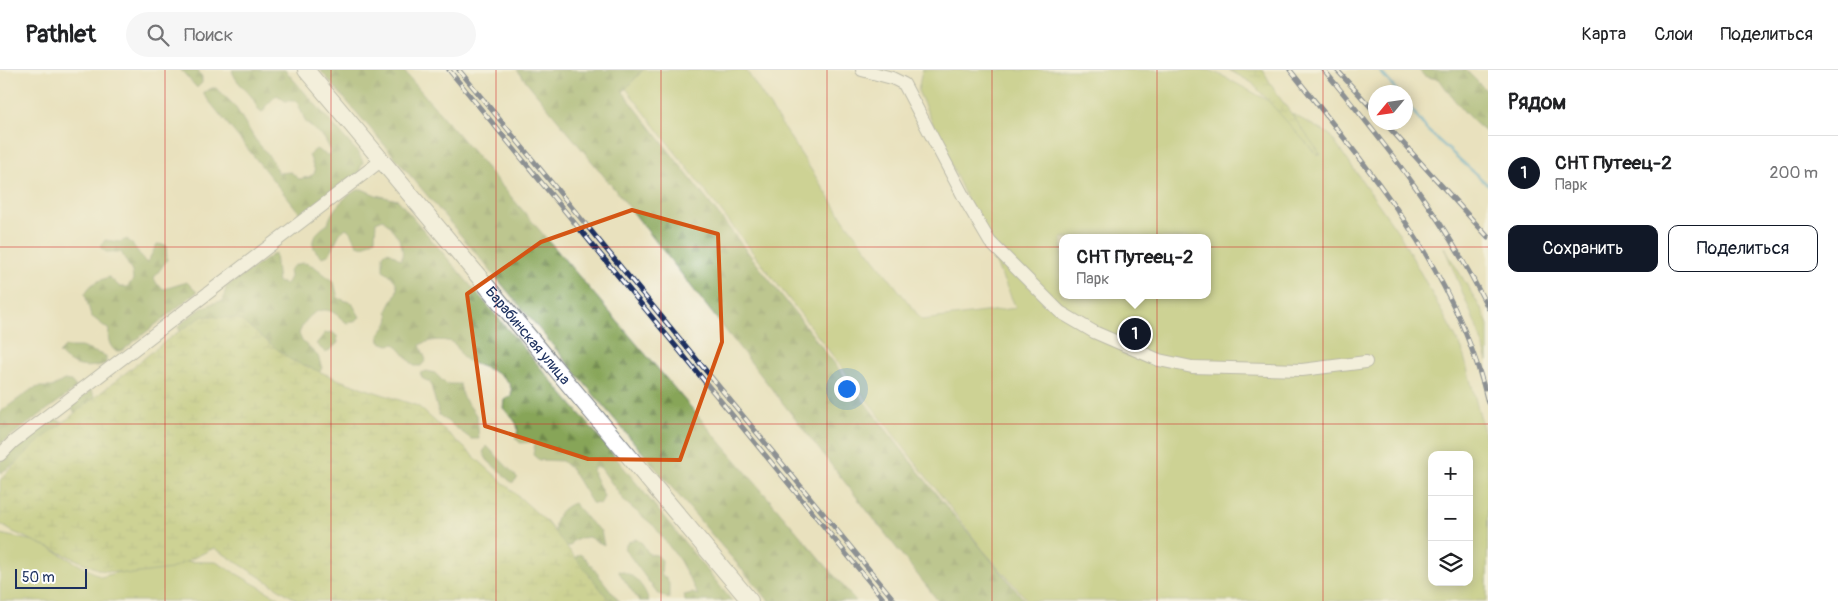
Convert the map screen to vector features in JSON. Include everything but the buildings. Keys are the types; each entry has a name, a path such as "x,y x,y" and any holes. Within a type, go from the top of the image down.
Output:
{"main road":[{"name":"Барабинская улица","path":"306,70 750,601"}],"street":[{"path":"862,70 892,78 904,84 967,203 990,242 1060,312 1094,332 1159,360 1192,367 1302,370 1366,362"},
{"path":"0,455 13,442 382,160"}],"highlighted area":[{"path":"632,210 718,234 722,342 680,460 588,459 485,426 467,294 541,242"}],"green space":[{"path":"181,70 198,70 202,77 202,83 197,88"},
{"path":"232,70 285,70 359,154 363,162 359,172 302,216 204,95 204,92 216,88 234,105 255,139 272,160 278,173 291,172 299,179 308,177 314,174 315,171 309,155 316,149 327,155 331,151 324,138 306,123 297,101 285,101 277,95 262,112 237,81"},
{"path":"320,70 403,70 856,601 769,601"},
{"path":"517,70 643,70 623,92 937,495 1025,601 938,601 625,202"},
{"path":"642,70 746,70 846,223 922,320 1016,308 918,91 922,70 1209,70 1329,134 1399,233 1462,349 1488,446 1487,601 1028,601 983,550 621,82"},
{"path":"1229,70 1263,70 1275,91 1321,155 1316,154 1252,83"},
{"path":"1419,70 1466,70 1488,92 1488,134 1462,109 1440,80 1424,76"},
{"path":"362,189 376,195 398,200 595,432 732,601 685,601 684,595 692,593 698,595 680,561 654,526 625,502 600,467 593,468 594,475 604,496 601,504 592,503 572,470 562,461 539,460 533,455 535,442 520,443 515,438 518,429 517,425 503,408 504,400 511,396 511,388 503,377 466,360 454,343 451,342 435,340 420,345 426,360 421,366 414,366 395,344 388,345 380,342 379,335 387,324 389,318 387,311 397,289 395,280 383,270 383,255 388,251 401,260 402,254 401,243 395,233 383,219 376,222 375,239 363,247 357,245 351,232 346,228 340,233 329,255 322,257 314,248 313,243 315,235 328,224 336,207 351,193"},
{"path":"127,239 147,263 157,244 166,245 167,260 154,278 157,284 164,289 187,282 197,292 122,351 115,351 109,342 109,330 91,316 85,294 92,285 109,277 120,287 127,287 133,280 132,272 121,252 106,252 100,247 105,240 120,242"},
{"path":"1444,247 1483,312 1488,325 1488,361 1477,328"},
{"path":"275,253 278,282 286,284 290,277 289,270 295,265 307,263 334,282 338,298 352,303 360,317 354,322 347,323 334,313 325,310 310,316 303,325 299,334 302,341 318,356 322,368 318,374 181,333 178,327 199,310 210,304 223,301 226,287"},
{"path":"203,316 239,319 291,360 345,382 418,406 546,521 610,601 298,601 214,548 171,569 132,574 100,570 13,532 0,524 0,480 32,447 172,336"},
{"path":"332,332 337,336 338,343 326,353 316,344 325,333"},
{"path":"65,347 81,347 106,356 106,364 86,367 69,362 59,353"},
{"path":"427,371 435,373 446,384 460,384 463,397 477,416 479,439 471,439 439,415 430,382 423,379 420,373"},
{"path":"64,380 71,381 77,388 0,444 0,412 32,389 52,387"},
{"path":"91,390 98,402 79,420 72,408 74,403"},
{"path":"50,419 64,422 65,426 21,460 0,473 0,462 22,440"},
{"path":"487,446 518,478 512,483 487,460 483,452"},
{"path":"574,503 589,521 601,531 604,545 588,537 574,540 570,546 563,546 559,541 555,531 555,522 562,510"},
{"path":"0,534 39,542 101,577 156,561 216,562 284,601 0,601"},
{"path":"636,539 642,543 649,554 657,555 662,560 661,575 667,578 669,584 669,599 657,593 624,548 628,542"},
{"path":"580,554 619,601 609,601 574,558"},
{"path":"618,571 629,574 638,581 649,601 639,601"}],"waterway":[{"path":"1379,70 1392,85"},
{"path":"1413,111 1427,130 1488,185"}],"railway":[{"path":"449,70 885,601"},
{"path":"459,70 895,601"},
{"path":"1290,70 1380,186 1434,267 1456,310 1474,356 1488,403"},
{"path":"1324,70 1392,155 1433,213 1471,275 1488,308"},
{"path":"1337,70 1368,104"},
{"path":"1391,130 1488,237"}],"place":[{"name":"СНТ Путеец-2","path":"1135,334"}]}
